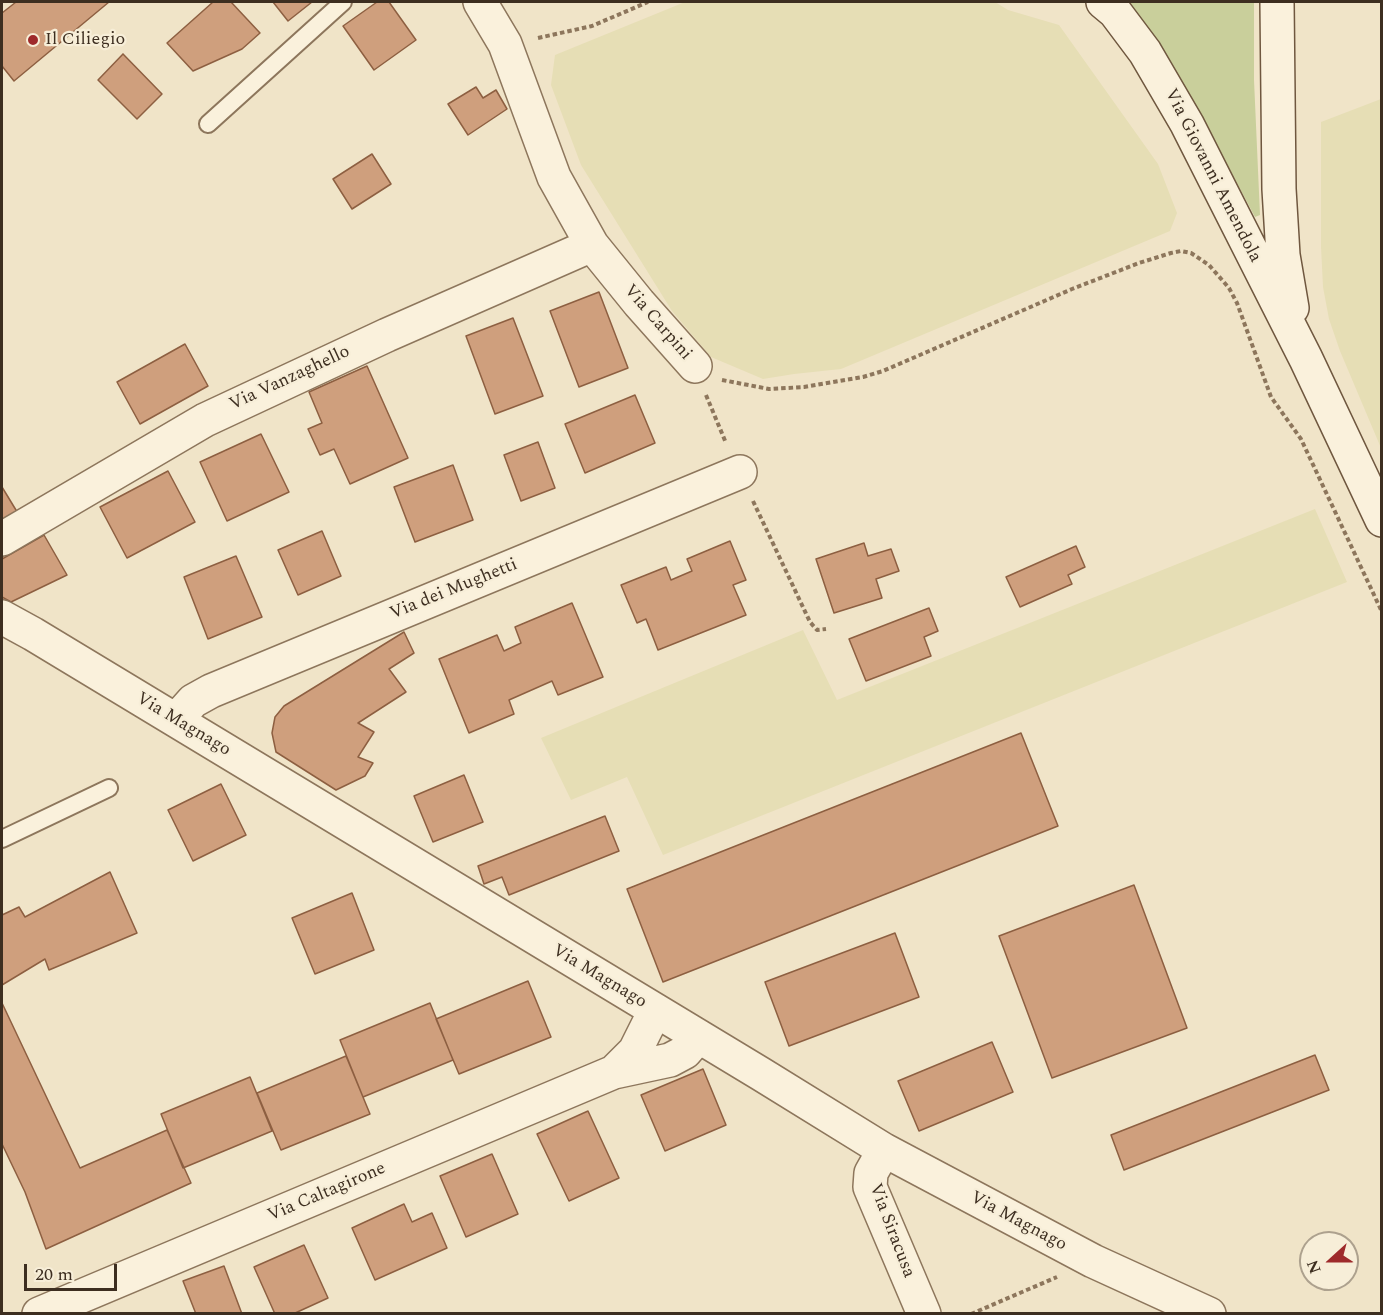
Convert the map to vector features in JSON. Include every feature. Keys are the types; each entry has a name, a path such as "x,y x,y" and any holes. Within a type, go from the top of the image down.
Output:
{"street":[{"name":"Via Carpini","path":"480,2 505,44 554,177 592,245 639,303 695,366"},
{"name":"Via Giovanni Amendola","path":"1104,2 1130,32 1160,74 1175,101 1306,359 1382,520"},
{"name":"Via Giovanni Amendola","path":"1278,2 1283,255 1291,303 1306,359"},
{"name":"Via Vanzaghello","path":"2,539 205,420 387,335 592,245"},
{"name":"Via dei Mughetti","path":"176,720 193,701 211,691 740,472"},
{"name":"Via Magnago","path":"2,617 176,720 884,1150 1093,1262 1209,1314"},
{"name":"Via Caltagirone","path":"614,1072 635,1052 655,1011"},
{"name":"Via Caltagirone","path":"39,1314 614,1072 658,1064 679,1056 690,1048 698,1037"},
{"name":"Via Siracusa","path":"884,1150 871,1173 870,1187 924,1314"}],"lane":[{"path":"208,124 343,2"},
{"path":"2,839 109,788"}],"path":[{"path":"505,44 585,28 648,2"},
{"path":"695,366 720,380 770,389 804,387 863,377 883,371 1072,289 1139,263 1181,251 1191,253 1209,265 1229,288 1244,319 1271,398 1301,439 1382,612"},
{"name":"Via Carpini","path":"695,366 722,434 810,622 817,630 826,629"},
{"path":"971,1314 1093,1262"}],"shaded area":[{"path":"685,2 995,2 1008,10 1059,25 1158,164 1177,213 1170,231 841,369 763,379 711,357 672,311 581,165 551,85 555,55"},
{"path":"1381,99 1381,448 1340,351 1329,319 1323,287 1321,122"},
{"path":"1315,509 1347,582 663,855 627,777 571,800 541,738 803,630 837,700"}],"green space":[{"path":"1122,2 1254,2 1254,80 1260,215 1255,217 1197,108"}],"building":[{"name":"Il Ciliegio","path":"16,2 109,2 14,81 2,66 2,13"},
{"path":"213,2 231,2 260,33 242,49 193,71 167,43"},
{"path":"273,2 312,2 288,21"},
{"path":"377,2 389,2 416,40 374,70 343,26"},
{"path":"123,54 162,94 137,119 98,80"},
{"path":"476,87 483,98 496,90 507,109 468,135 448,104"},
{"path":"372,154 391,184 352,209 333,179"},
{"path":"599,292 628,368 579,387 550,311"},
{"path":"513,318 543,396 495,414 466,336"},
{"path":"185,344 208,386 140,424 117,382"},
{"path":"367,366 408,458 350,484 334,449 320,455 308,429 322,423 309,392"},
{"path":"635,395 655,443 585,473 565,424"},
{"path":"261,434 289,492 227,521 200,462"},
{"path":"538,442 555,488 521,501 504,455"},
{"path":"453,465 473,520 415,542 394,487"},
{"path":"168,471 195,522 127,558 100,507"},
{"path":"2,487 19,515 2,526"},
{"path":"322,531 341,576 298,595 278,550"},
{"path":"44,535 67,575 11,602 2,597 2,559"},
{"path":"730,541 746,580 733,585 746,615 658,650 646,619 637,623 621,585 666,567 671,580 692,571 687,559"},
{"path":"864,543 868,556 891,549 899,571 876,579 882,598 834,613 816,559"},
{"path":"1076,546 1085,567 1068,575 1072,584 1020,607 1006,577"},
{"path":"236,556 262,617 208,639 184,577"},
{"path":"572,603 603,677 558,695 552,681 509,700 514,714 469,733 439,659 497,635 504,651 521,643 515,627"},
{"path":"929,608 938,631 924,637 931,656 866,681 849,639"},
{"path":"404,632 414,653 389,669 406,692 358,723 374,732 358,757 373,763 365,776 336,790 276,752 272,733 275,717 284,706"},
{"path":"1021,733 1058,826 663,982 627,889"},
{"path":"464,775 483,822 433,842 414,796"},
{"path":"221,784 246,835 193,861 168,810"},
{"path":"605,816 619,851 509,895 502,877 484,884 478,866"},
{"path":"110,872 137,933 49,970 45,959 2,985 2,915 19,907 25,917"},
{"path":"1134,885 1187,1028 1052,1078 999,936"},
{"path":"352,893 374,950 315,974 292,918"},
{"path":"895,933 919,997 789,1046 765,982"},
{"path":"528,981 551,1037 459,1074 436,1019"},
{"path":"2,1003 80,1168 167,1130 191,1183 46,1249 25,1192 2,1144"},
{"path":"430,1003 453,1060 363,1097 340,1040"},
{"path":"992,1042 1013,1092 919,1131 898,1081"},
{"path":"1315,1055 1329,1090 1124,1170 1111,1135"},
{"path":"346,1056 370,1114 281,1150 257,1093"},
{"path":"703,1069 726,1125 665,1151 641,1095"},
{"path":"250,1077 272,1131 183,1168 161,1114"},
{"path":"588,1111 619,1178 569,1201 537,1134"},
{"path":"492,1154 518,1214 466,1237 440,1176"},
{"path":"404,1204 412,1222 432,1213 447,1248 375,1280 352,1228"},
{"path":"304,1245 328,1298 293,1314 275,1314 254,1267"},
{"path":"224,1266 242,1314 196,1314 183,1281"}],"place":[{"name":"Il Ciliegio","path":"33,40"}]}
